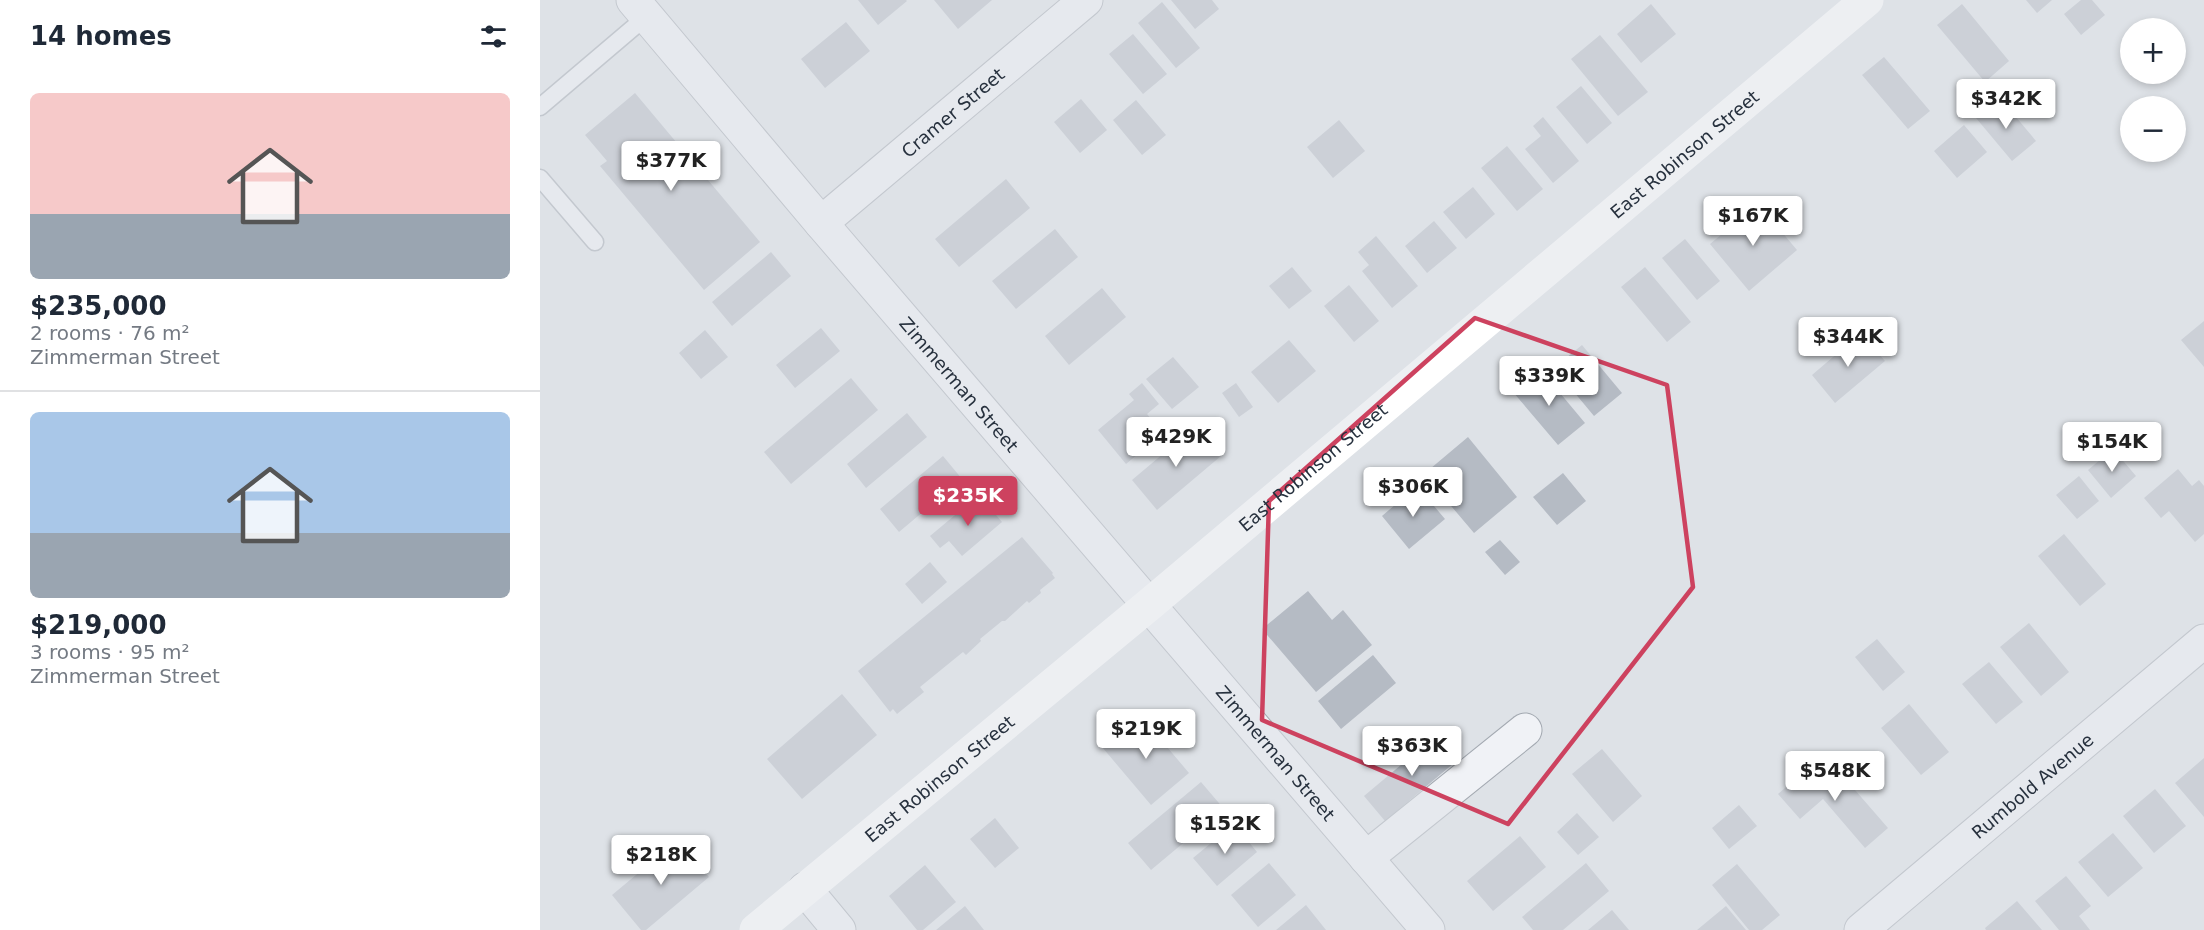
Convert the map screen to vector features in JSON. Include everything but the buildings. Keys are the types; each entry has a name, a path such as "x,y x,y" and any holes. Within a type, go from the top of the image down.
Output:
{"street":[{"name":"Cramer Street","path":"821,223 1086,0"},
{"name":"East Robinson Street","path":"756,930 1150,604 1867,0"},
{"name":"Zimmerman Street","path":"640,8 821,223 1428,930"},
{"name":"Rumbold Avenue","path":"1861,930 2204,641"},
{"path":"1366,858 1525,730"},
{"path":"804,889 839,930"}],"lane":[{"path":"540,107 640,8"},
{"path":"540,178 595,242"}],"highlighted area":[{"path":"1475,318 1667,385 1693,587 1508,824 1262,720 1269,501"}]}
